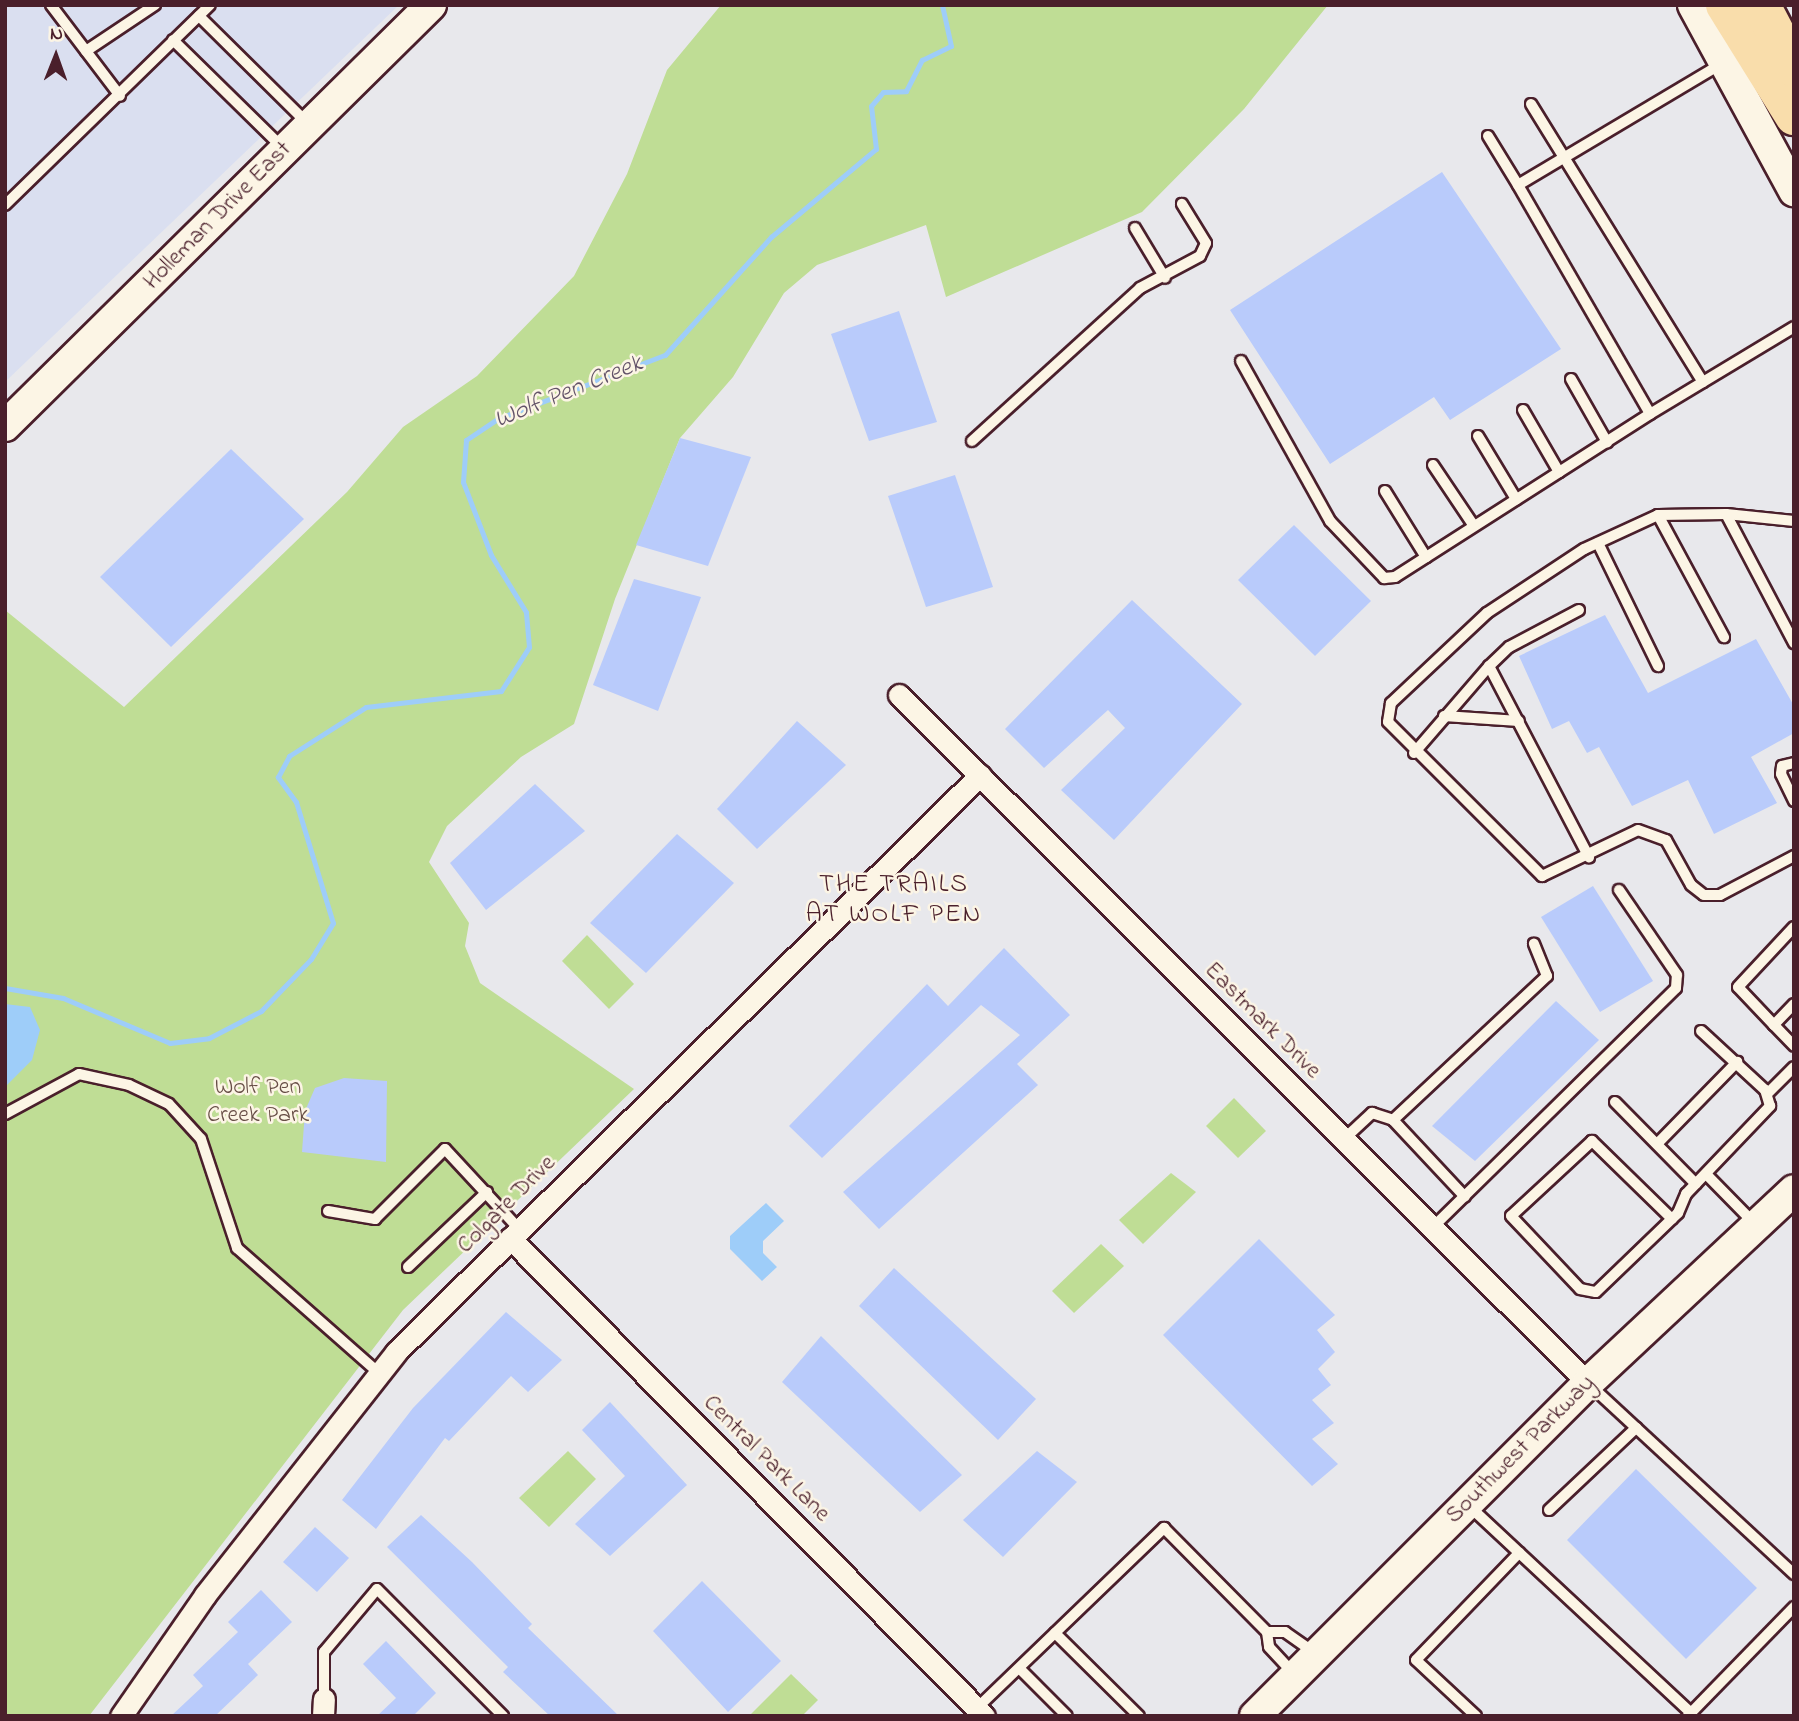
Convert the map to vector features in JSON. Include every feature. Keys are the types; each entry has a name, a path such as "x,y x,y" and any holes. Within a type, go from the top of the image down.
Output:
{"highway":[{"path":"1726,5 1794,116"},
{"path":"1761,5 1794,68"}],"main road":[{"name":"Holleman Drive East","path":"5,426 431,5"},
{"path":"1693,5 1794,191"},
{"name":"Southwest Parkway","path":"1255,1716 1315,1653 1588,1383 1794,1190"}],"street":[{"name":"Eastmark Drive","path":"900,695 1588,1383"},
{"name":"Colgate Drive","path":"121,1716 205,1595 380,1374 515,1233 980,775"},
{"name":"Central Park Lane","path":"515,1233 981,1712"}],"lane":[{"path":"51,5 120,96"},
{"path":"86,51 155,5"},
{"path":"5,205 120,96 210,5"},
{"path":"199,16 309,125"},
{"path":"173,40 285,150"},
{"path":"1518,185 1564,154 1724,63"},
{"path":"1531,104 1703,382"},
{"path":"1488,136 1650,414"},
{"path":"972,441 1089,331 1140,288 1165,278 1200,256 1206,243 1182,204"},
{"path":"1135,228 1165,278"},
{"path":"1241,361 1330,521 1376,575 1395,578 1650,414 1794,327"},
{"path":"1571,379 1607,442"},
{"path":"1522,410 1559,472"},
{"path":"1478,436 1516,499"},
{"path":"1433,465 1474,527"},
{"path":"1385,491 1426,557"},
{"path":"1726,514 1794,643"},
{"path":"1794,521 1726,514 1658,515 1598,543 1487,613 1391,703 1388,722 1413,753 1531,869 1552,875 1638,830 1653,832 1666,840 1690,885 1720,895 1794,856"},
{"path":"1658,515 1724,636"},
{"path":"1598,543 1658,666"},
{"path":"1413,753 1489,666 1510,648 1579,610"},
{"path":"1489,666 1589,857"},
{"path":"1444,716 1519,722"},
{"path":"1794,763 1782,766 1781,774 1794,801"},
{"path":"1432,1228 1676,988 1677,975 1619,890"},
{"path":"1794,927 1738,987 1794,1046"},
{"path":"1393,1120 1547,976 1534,944"},
{"path":"1774,1025 1794,1004"},
{"path":"1672,1219 1592,1141 1511,1216 1587,1293 1596,1292 1672,1219 1696,1184 1770,1106 1768,1094 1701,1031"},
{"path":"1657,1144 1737,1062"},
{"path":"1768,1094 1794,1067"},
{"path":"5,1114 79,1074 129,1085 169,1104 201,1139 237,1248 380,1374"},
{"path":"1615,1102 1696,1184"},
{"path":"1343,1140 1372,1112 1393,1120 1465,1197"},
{"path":"328,1211 375,1219 444,1149 487,1192 515,1233"},
{"path":"1706,1174 1756,1225"},
{"path":"408,1268 487,1192"},
{"path":"1588,1383 1794,1574"},
{"path":"1549,1510 1636,1428"},
{"path":"1466,1504 1690,1714 1794,1608"},
{"path":"981,1712 1055,1633 1164,1528 1267,1632 1269,1647 1296,1675"},
{"path":"1476,1716 1416,1660 1519,1553"},
{"path":"323,1707 324,1652 377,1588 495,1713"},
{"path":"1267,1632 1285,1632 1315,1653"},
{"path":"1055,1633 1139,1716"},
{"path":"1020,1669 1067,1716"}],"shaded area":[{"path":"5,5 399,5 5,382"}],"green space":[{"name":"Wolf Pen Creek Park","path":"721,5 1328,5 1244,109 1142,212 946,297 926,225 817,265 784,293 733,377 680,438 615,599 574,724 521,757 447,826 429,862 469,923 465,946 480,983 634,1089 403,1310 89,1716 5,1716 5,610 124,707 347,492 403,427 477,376 574,276 627,174 667,70"},
{"path":"587,935 634,984 609,1009 562,961"},
{"path":"1234,1098 1266,1131 1238,1158 1206,1126"},
{"path":"1171,1173 1196,1192 1143,1244 1119,1220"},
{"path":"1101,1244 1124,1266 1074,1313 1052,1291"},
{"path":"568,1451 596,1479 549,1527 519,1498"},
{"path":"791,1674 818,1700 802,1716 749,1716"}],"water":[{"path":"5,1004 30,1007 40,1030 32,1060 5,1087"},
{"path":"766,1203 784,1221 763,1241 763,1253 777,1267 762,1281 730,1249 730,1236"}],"building":[{"path":"1442,172 1561,349 1450,420 1434,397 1330,464 1230,310"},
{"path":"899,311 937,422 869,441 831,334"},
{"path":"680,438 751,457 708,566 636,545"},
{"path":"231,449 304,519 171,647 100,577"},
{"path":"955,475 993,587 926,607 888,496"},
{"path":"1294,525 1371,601 1315,656 1238,580"},
{"path":"634,579 701,597 658,711 593,685"},
{"path":"1132,600 1242,704 1114,840 1061,790 1125,728 1108,710 1044,768 1005,729"},
{"path":"1605,615 1648,693 1756,639 1794,706 1794,733 1751,757 1777,803 1714,834 1688,780 1632,806 1599,747 1587,753 1569,721 1552,729 1519,656"},
{"path":"797,721 846,765 757,849 717,809"},
{"path":"535,784 585,831 486,910 450,863"},
{"path":"677,834 734,883 646,973 590,923"},
{"path":"1593,886 1653,981 1600,1012 1541,917"},
{"path":"1004,948 1070,1015 1017,1064 1038,1085 879,1229 843,1192 1020,1035 981,1005 822,1158 789,1126 927,984 948,1006"},
{"path":"1556,1001 1599,1040 1475,1161 1432,1126"},
{"path":"344,1078 387,1081 386,1162 302,1152 305,1111 315,1088"},
{"path":"1259,1239 1335,1315 1317,1330 1335,1352 1318,1369 1331,1385 1312,1400 1334,1423 1312,1439 1338,1464 1312,1486 1163,1335"},
{"path":"894,1268 1036,1399 998,1440 859,1306"},
{"path":"506,1312 562,1360 528,1392 511,1376 449,1441 445,1438 376,1529 342,1500 413,1408"},
{"path":"821,1336 962,1475 920,1512 782,1382"},
{"path":"610,1402 687,1485 610,1556 575,1524 625,1476 582,1430"},
{"path":"1037,1451 1077,1482 1003,1557 963,1520"},
{"path":"1636,1469 1757,1588 1686,1659 1567,1540"},
{"path":"421,1515 472,1562 532,1624 528,1628 619,1716 550,1716 503,1672 508,1667 387,1547"},
{"path":"315,1527 349,1558 317,1592 283,1562"},
{"path":"702,1581 781,1661 728,1712 653,1631"},
{"path":"261,1590 292,1622 248,1664 258,1675 215,1716 171,1716 203,1686 193,1675 238,1632 228,1622"},
{"path":"386,1641 436,1693 413,1716 377,1716 396,1698 363,1664"}],"waterway":[{"name":"Wolf Pen Creek","path":"5,988 63,998 170,1043 209,1038 261,1011 311,959 333,923 296,802 278,777 289,756 366,707 501,691 529,647 526,612 491,555 463,482 466,440 497,419 665,355 771,237 876,149 871,106 883,92 906,91 922,60 951,46 942,5"}],"district":[{"name":"THE TRAILS AT WOLF PEN","path":"894,900"}]}
